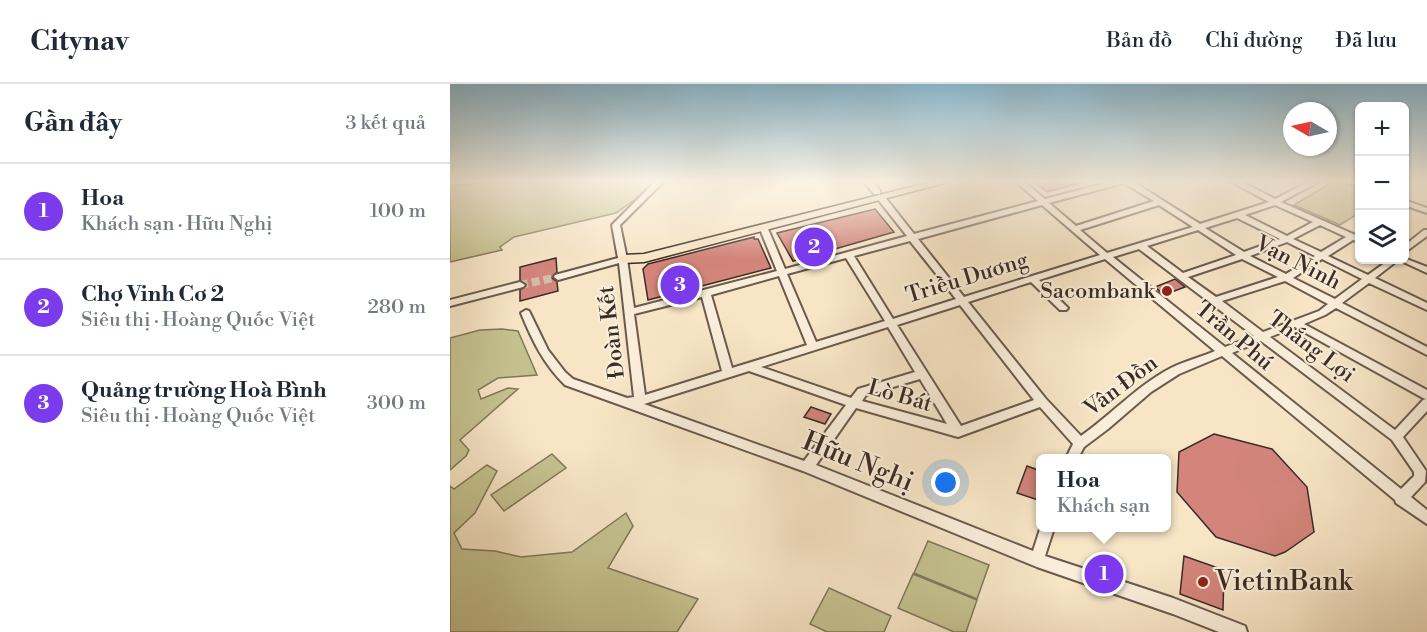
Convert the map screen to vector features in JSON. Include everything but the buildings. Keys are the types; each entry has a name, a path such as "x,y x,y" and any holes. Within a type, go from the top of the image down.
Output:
{"highway":[{"path":"623,259 644,258 834,207"},
{"path":"738,231 764,229 840,207"}],"street":[{"name":"Đoàn Kết","path":"634,207 616,225 623,259 640,401"},
{"path":"889,207 1042,402 1080,443"},
{"path":"629,312 1028,207"},
{"name":"Trần Phú","path":"1050,207 1105,255 1427,518"},
{"path":"1074,229 1145,207"},
{"name":"Vạn Ninh","path":"1167,207 1244,256 1427,351"},
{"name":"Triều Dương","path":"625,400 640,401 891,323 960,299 1262,207"},
{"path":"1285,207 1355,239"},
{"path":"1238,215 1322,258 1427,307"},
{"path":"1182,276 1288,239 1319,222"},
{"path":"764,229 813,347"},
{"path":"1409,247 1427,232"},
{"path":"1216,300 1286,278 1355,240"},
{"name":"Thắng Lợi","path":"1140,245 1396,437 1420,471 1420,478 1401,499"},
{"path":"849,255 958,432"},
{"path":"558,277 623,259"},
{"path":"1409,262 1427,270"},
{"name":"Vân Đồn","path":"1074,454 1080,443 1104,426 1147,389 1175,371 1322,313 1389,264"},
{"path":"1032,278 1063,308"},
{"path":"450,303 520,285"},
{"path":"706,293 728,374"},
{"name":"Hữu Nghị","path":"526,313 540,345 555,370 569,382 625,400 807,467 1037,560 1173,606 1239,632"},
{"path":"1297,324 1427,395"},
{"name":"Lò Bát","path":"747,367 853,403 958,432 1042,402"},
{"path":"807,467 862,392 922,374"},
{"path":"1396,437 1427,403"},
{"path":"1037,560 1046,532"}],"shaded area":[{"path":"450,207 625,207 616,213 514,237 500,247 502,250 450,262"},
{"path":"1298,207 1355,207 1355,216 1340,225"},
{"path":"480,330 518,331 537,375 498,378 478,390 481,399 508,388 518,389 460,440 469,450 466,456 450,470 450,338"},
{"path":"552,454 566,468 504,511 491,495"},
{"path":"487,465 497,471 475,513 454,533 462,549 495,551 521,557 572,552 626,513 633,526 608,568 698,599 677,632 450,632 450,486 454,489"},
{"path":"928,541 989,565 977,599 914,573"},
{"path":"913,574 977,600 966,632 954,632 898,608"},
{"path":"829,588 891,616 884,632 827,632 810,624"}],"tunnel":[{"path":"520,285 558,277"}],"place":[{"name":"Chợ Vinh Cơ 2","path":"814,247"},
{"name":"Quảng trường Hoà Bình","path":"680,285"},
{"name":"Sacombank","path":"1167,291"},
{"name":"Hoa","path":"1104,574"},
{"name":"VietinBank","path":"1203,582"}]}
